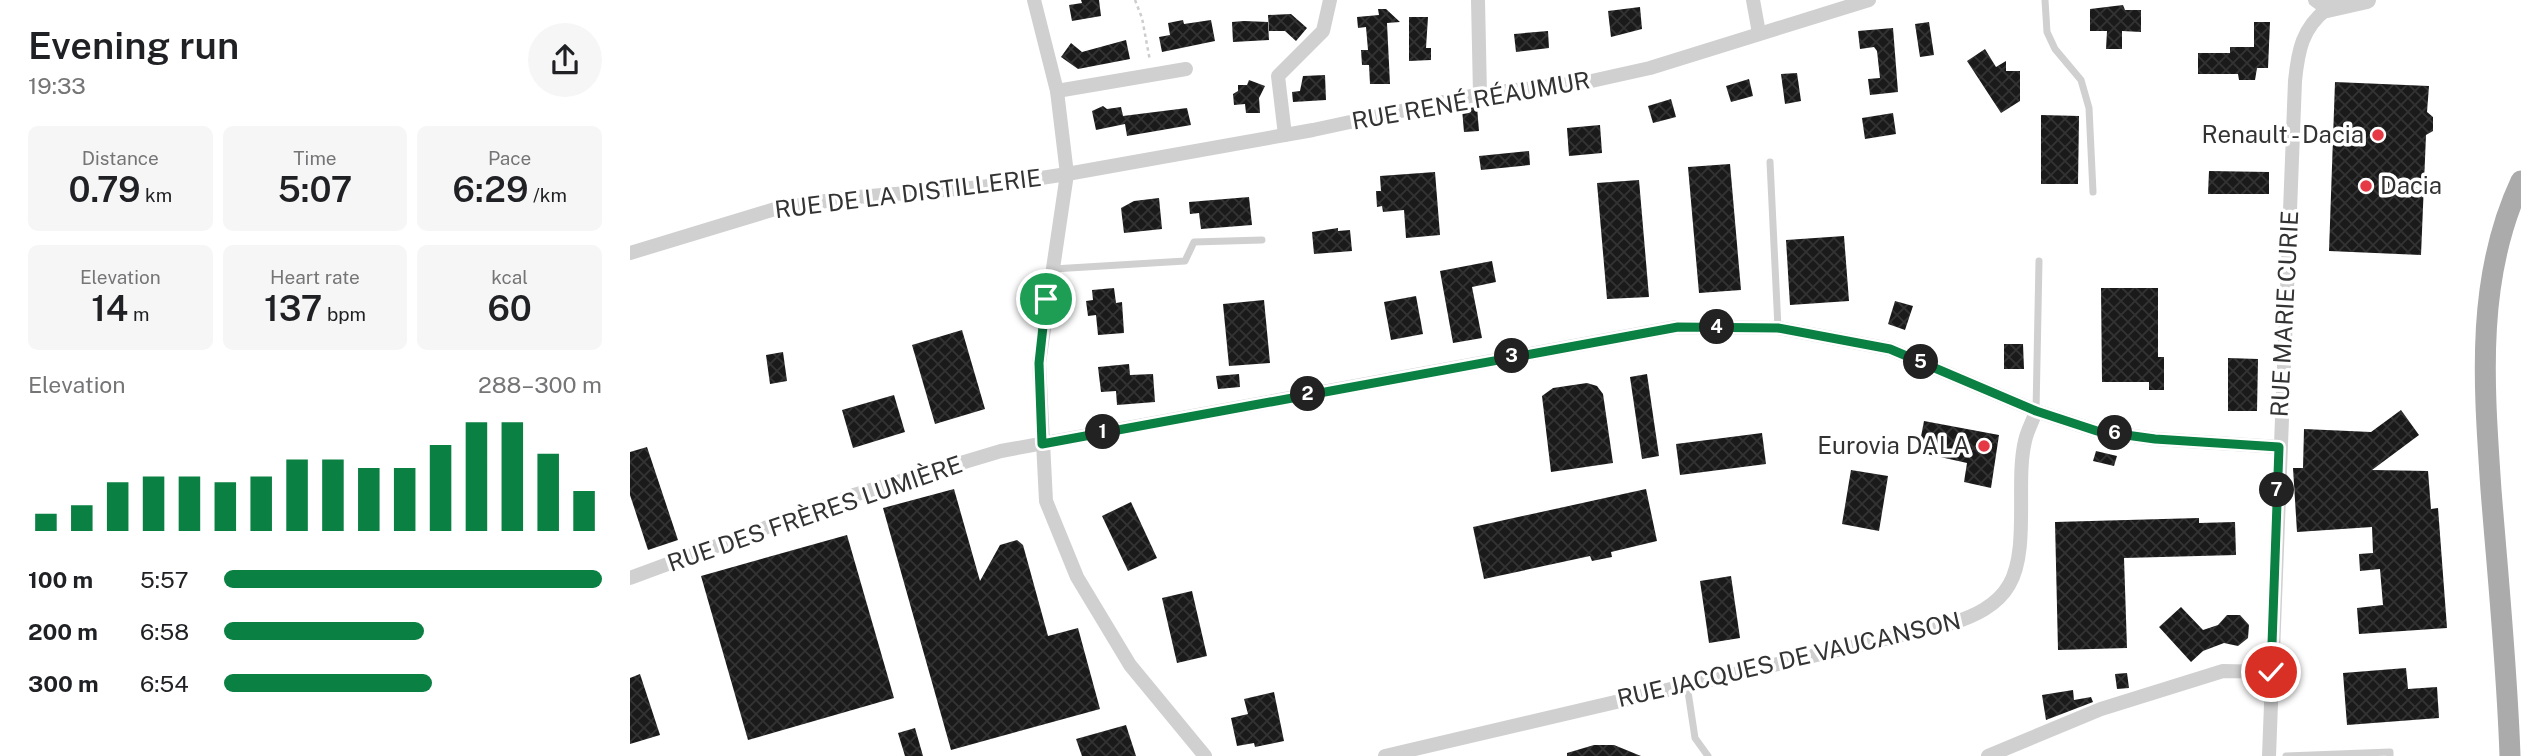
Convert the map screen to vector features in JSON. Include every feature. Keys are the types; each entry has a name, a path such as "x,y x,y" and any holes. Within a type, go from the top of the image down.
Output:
{"main road":[{"path":"2511,754 2485,400 2485,327 2496,254 2504,222 2521,181"}],"street":[{"path":"1034,0 1057,91 1067,174 1039,363 1045,502 1077,577 1130,665 1205,756"},
{"path":"1285,135 1278,76 1323,31 1331,0"},
{"path":"1478,0 1480,94"},
{"path":"1752,0 1759,33"},
{"name":"RUE RENÉ RÉAUMUR","path":"1067,174 1285,135 1480,94 1587,82 1650,68 1869,0"},
{"path":"2321,4 2367,0"},
{"name":"RUE MARIE CURIE","path":"2269,756 2279,447 2297,55 2321,4"},
{"path":"1057,91 1186,69"},
{"name":"RUE DE LA DISTILLERIE","path":"630,253 775,209 845,198 982,187 1067,174"},
{"name":"RUE DES FRÈRES LUMIÈRE","path":"630,578 854,495 1001,451 1678,327 1778,328 1890,349 2036,411 2097,431 2155,439 2279,447"},
{"name":"RUE JACQUES DE VAUCANSON","path":"1385,756 1935,628 1981,613 2009,586 2014,572 2019,542 2024,442 2036,411"},
{"path":"1988,756 2101,709 2223,671 2271,672"}],"lane":[{"path":"2045,0 2047,32 2055,49 2081,80 2090,108 2093,192"},
{"path":"1770,162 1778,328"},
{"path":"1053,269 1185,261 1194,242 1262,240"},
{"path":"2036,411 2039,261"},
{"path":"1687,685 1695,738 1708,756"},
{"path":"2286,756 2390,752 2390,756"}],"path":[{"path":"1135,0 1142,18 1152,75"}],"building":[{"path":"1081,0 1099,0 1101,16 1072,21 1069,5 1082,3"},
{"path":"2123,5 2125,10 2141,10 2141,32 2122,31 2122,49 2106,49 2107,31 2090,31 2090,9"},
{"path":"1640,7 1642,29 1611,37 1608,11"},
{"path":"1378,9 1386,9 1400,22 1387,23 1390,84 1370,84 1369,65 1362,65 1361,50 1368,50 1366,27 1358,28 1357,17 1379,15"},
{"path":"1291,14 1307,28 1296,41 1285,31 1269,31 1268,15"},
{"path":"1409,17 1428,17 1426,48 1431,48 1431,60 1409,61"},
{"path":"1183,20 1184,24 1211,20 1215,41 1162,52 1159,37 1170,35 1168,23"},
{"path":"1232,22 1268,22 1269,40 1233,42"},
{"path":"1929,22 1934,55 1920,57 1915,24"},
{"path":"2254,22 2270,22 2268,68 2257,68 2255,80 2239,80 2238,74 2198,74 2198,53 2230,53 2230,47 2254,47"},
{"path":"1893,28 1898,92 1870,95 1868,79 1880,78 1877,51 1874,47 1860,49 1858,31"},
{"path":"1548,31 1549,48 1516,52 1514,34"},
{"path":"1126,40 1130,59 1078,69 1061,57 1071,43 1082,52"},
{"path":"1985,49 1996,67 2006,61 2006,71 2020,71 2020,101 2001,113 1967,61"},
{"path":"1797,73 1801,101 1785,104 1781,74"},
{"path":"1325,75 1326,100 1293,102 1292,92 1300,91 1303,76"},
{"path":"1749,79 1753,96 1731,102 1726,86"},
{"path":"1249,80 1265,86 1259,98 1260,113 1246,113 1245,104 1234,105 1233,94 1238,91 1238,85 1247,85"},
{"path":"2335,82 2429,86 2427,112 2433,117 2433,131 2426,135 2421,255 2329,251"},
{"path":"1671,99 1676,117 1653,123 1648,106"},
{"path":"1103,106 1107,109 1121,107 1123,116 1187,108 1191,125 1127,136 1125,124 1096,130 1092,111"},
{"path":"1477,107 1479,131 1464,132 1462,109"},
{"path":"1893,113 1896,134 1865,139 1862,118"},
{"path":"2041,115 2079,116 2078,184 2041,184"},
{"path":"1600,125 1602,153 1569,156 1567,128"},
{"path":"1529,151 1530,165 1481,170 1479,156"},
{"path":"1730,164 1741,290 1699,293 1688,167"},
{"path":"2209,171 2269,172 2269,194 2208,194"},
{"path":"1435,172 1440,235 1406,238 1404,210 1383,212 1382,206 1377,207 1376,191 1381,191 1380,176"},
{"path":"1639,180 1649,297 1607,299 1597,183"},
{"path":"1249,197 1252,225 1201,229 1199,213 1190,214 1189,202"},
{"path":"1159,198 1162,229 1124,233 1121,208 1134,201"},
{"path":"1338,228 1338,231 1350,230 1352,251 1314,254 1312,232"},
{"path":"1844,236 1849,301 1790,305 1786,240"},
{"path":"1492,261 1496,282 1472,287 1482,338 1453,343 1440,271"},
{"path":"1114,288 1116,303 1122,302 1124,333 1098,335 1096,315 1088,316 1086,301 1093,300 1092,290"},
{"path":"2101,288 2158,288 2158,357 2164,357 2164,390 2149,390 2149,382 2102,382"},
{"path":"1416,296 1423,334 1391,340 1384,302"},
{"path":"1264,300 1270,363 1229,366 1223,304"},
{"path":"1895,301 1913,306 1905,330 1888,324"},
{"path":"962,330 985,409 935,424 912,345"},
{"path":"2004,344 2023,344 2024,369 2004,369"},
{"path":"783,352 787,381 770,384 766,355"},
{"path":"2228,358 2258,359 2257,411 2228,411"},
{"path":"1129,364 1130,375 1153,374 1155,402 1117,405 1116,391 1101,392 1098,367"},
{"path":"1239,374 1240,387 1218,389 1216,376"},
{"path":"1647,374 1659,456 1642,459 1630,377"},
{"path":"1587,383 1597,386 1603,394 1613,463 1551,472 1542,396 1553,388"},
{"path":"894,395 905,432 853,448 842,410"},
{"path":"2401,410 2419,435 2372,470 2428,471 2431,509 2438,508 2447,628 2359,634 2357,608 2383,605 2380,569 2360,571 2359,554 2373,553 2372,527 2297,532 2293,468 2303,468 2304,429 2371,432"},
{"path":"1924,421 1999,435 1991,488 1964,482 1967,463 1918,452"},
{"path":"1762,433 1766,464 1680,475 1676,444"},
{"path":"647,447 678,540 648,550 630,495 630,452"},
{"path":"2096,451 2117,456 2114,466 2093,461"},
{"path":"1851,470 1888,476 1879,531 1842,524"},
{"path":"954,489 980,581 1000,545 1017,540 1023,545 1048,636 1078,628 1100,709 951,750 883,508"},
{"path":"1646,489 1657,541 1611,552 1612,557 1592,561 1590,556 1484,579 1473,527"},
{"path":"1131,502 1157,558 1128,571 1102,516"},
{"path":"2199,518 2199,523 2235,522 2236,555 2124,558 2127,648 2058,650 2055,522"},
{"path":"847,535 894,698 748,740 701,576"},
{"path":"1731,576 1740,638 1709,643 1700,581"},
{"path":"1192,591 1207,656 1177,663 1162,598"},
{"path":"2181,607 2203,630 2218,625 2227,615 2240,615 2249,625 2248,638 2238,646 2224,643 2203,651 2191,662 2159,627"},
{"path":"2406,668 2408,689 2437,687 2439,718 2347,725 2343,673"},
{"path":"2127,673 2129,688 2117,689 2115,674"},
{"path":"640,674 660,735 630,744 630,678"},
{"path":"2073,690 2074,700 2091,697 2093,702 2046,720 2042,695"},
{"path":"1274,692 1284,741 1255,747 1254,743 1237,746 1231,718 1248,714 1244,699"},
{"path":"1126,725 1136,756 1082,756 1076,739"},
{"path":"915,728 923,756 905,756 898,733"},
{"path":"1594,745 1614,745 1641,756 1567,756 1567,753"}],"place":[{"name":"Renault - Dacia","path":"2378,135"},
{"name":"Dacia","path":"2366,186"},
{"name":"Eurovia DALA","path":"1984,446"}],"route":[{"path":"1046,299 1039,363 1042,444 1678,327 1778,328 1890,349 2036,411 2097,431 2155,439 2279,447 2271,672"}]}
